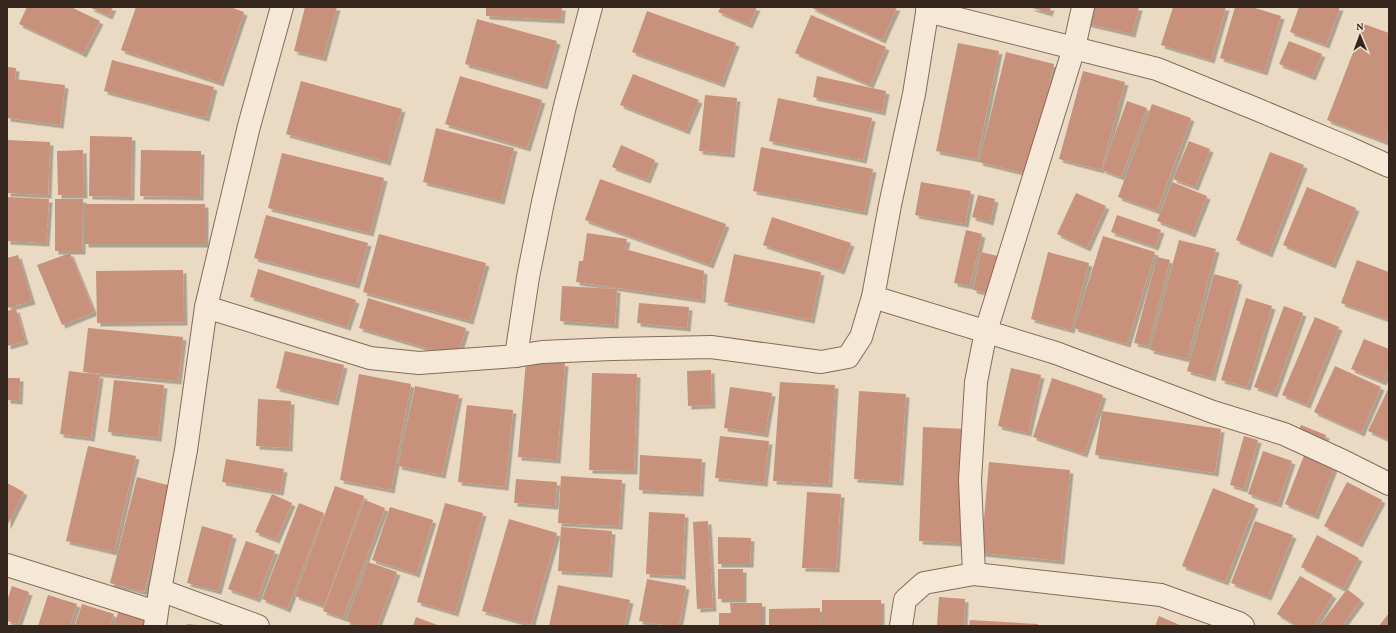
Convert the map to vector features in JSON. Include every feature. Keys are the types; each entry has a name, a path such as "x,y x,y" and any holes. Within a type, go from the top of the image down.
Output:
{"street":[{"path":"7,565 156,619 186,450 206,307 249,126 282,7"},
{"path":"516,356 528,277 543,202 565,106 591,7"},
{"path":"974,574 970,480 976,382 986,331 1074,48 1082,7"},
{"path":"206,307 370,358 419,363 516,356 542,352 612,349 711,348 821,362 848,357 861,336 873,297 890,205 914,94 928,9 1156,69 1256,109 1389,166"},
{"path":"873,297 1056,353 1213,412 1284,434 1389,484"},
{"path":"901,626 905,600 924,583 974,574 1161,595 1239,623 1242,626"},
{"path":"160,590 258,626"}],"building":[{"path":"27,7 71,7 100,21 83,54 19,24"},
{"path":"89,7 113,7 109,16"},
{"path":"136,7 230,7 244,12 220,83 121,50"},
{"path":"305,7 337,7 323,58 294,51"},
{"path":"486,7 562,7 561,20 486,16"},
{"path":"721,7 757,7 749,25 718,12"},
{"path":"810,7 897,7 882,40"},
{"path":"1029,7 1051,7 1049,13"},
{"path":"1089,7 1139,7 1132,34 1085,23"},
{"path":"1173,7 1226,7 1211,60 1161,45"},
{"path":"1235,7 1252,7 1281,16 1264,72 1220,58"},
{"path":"1299,7 1340,7 1326,45 1290,32"},
{"path":"647,11 736,43 721,84 632,52"},
{"path":"811,15 886,47 870,85 795,53"},
{"path":"477,19 557,41 544,86 465,64"},
{"path":"1364,24 1389,33 1389,130 1385,142 1327,120"},
{"path":"1289,41 1322,54 1312,77 1279,64"},
{"path":"958,43 999,51 977,159 936,151"},
{"path":"1006,52 1054,64 1028,174 979,162"},
{"path":"112,60 214,87 206,118 104,91"},
{"path":"7,67 16,68 15,79 65,85 60,125 7,118"},
{"path":"1083,71 1125,82 1101,170 1059,159"},
{"path":"633,74 699,100 686,131 620,105"},
{"path":"460,76 542,100 527,148 445,124"},
{"path":"817,76 886,91 882,112 813,97"},
{"path":"301,81 402,109 387,162 286,134"},
{"path":"705,95 737,98 731,154 699,151"},
{"path":"778,98 872,118 863,160 769,141"},
{"path":"1127,101 1147,108 1121,177 1102,170"},
{"path":"1152,104 1191,118 1157,211 1118,197"},
{"path":"436,128 514,148 501,201 423,182"},
{"path":"90,136 132,137 131,197 89,196"},
{"path":"7,140 50,142 48,195 7,193"},
{"path":"1189,141 1210,149 1195,187 1173,179"},
{"path":"621,145 655,160 647,180 612,167"},
{"path":"761,147 873,169 864,212 753,191"},
{"path":"83,150 84,195 58,195 57,151"},
{"path":"141,150 201,151 200,197 140,196"},
{"path":"1270,152 1304,165 1269,254 1236,240"},
{"path":"282,153 384,178 370,233 268,208"},
{"path":"600,179 726,224 710,265 585,220"},
{"path":"921,182 971,191 965,224 915,215"},
{"path":"1172,182 1207,196 1192,234 1157,221"},
{"path":"1307,187 1356,208 1332,265 1283,245"},
{"path":"1076,193 1106,206 1087,248 1057,234"},
{"path":"978,195 995,199 990,222 972,217"},
{"path":"7,197 49,199 46,243 7,241"},
{"path":"55,199 83,199 82,251 55,251"},
{"path":"85,204 205,204 205,244 85,244"},
{"path":"266,215 368,243 356,285 254,258"},
{"path":"1117,215 1161,230 1155,247 1111,232"},
{"path":"772,217 851,243 841,271 763,245"},
{"path":"966,230 982,234 970,286 954,283"},
{"path":"587,233 627,239 625,249 704,271 702,300 576,282 579,261 583,261"},
{"path":"379,234 486,263 470,321 363,292"},
{"path":"1103,236 1155,252 1127,344 1074,328"},
{"path":"1179,240 1216,249 1187,359 1150,350"},
{"path":"981,252 1002,257 993,294 973,290"},
{"path":"1048,252 1089,263 1071,330 1031,319"},
{"path":"70,253 94,312 62,325 37,265"},
{"path":"734,254 821,272 811,320 724,302"},
{"path":"18,255 32,301 7,308 7,258"},
{"path":"1157,257 1170,260 1148,346 1134,343"},
{"path":"1357,260 1389,272 1389,320 1341,303"},
{"path":"258,269 356,300 347,327 250,297"},
{"path":"183,270 184,322 97,323 96,271"},
{"path":"1214,274 1239,281 1212,378 1187,371"},
{"path":"562,286 617,289 615,325 560,321"},
{"path":"368,298 466,328 457,357 359,328"},
{"path":"1246,298 1272,306 1247,387 1221,380"},
{"path":"639,303 689,307 687,328 637,323"},
{"path":"1284,306 1303,313 1274,394 1254,387"},
{"path":"16,309 25,341 7,346 7,311"},
{"path":"1315,317 1339,327 1307,405 1282,395"},
{"path":"88,328 183,337 178,381 83,372"},
{"path":"1364,339 1389,349 1389,367 1383,382 1351,369"},
{"path":"285,351 344,365 335,402 276,388"},
{"path":"526,360 565,363 557,460 518,457"},
{"path":"1335,366 1381,387 1361,433 1314,412"},
{"path":"1011,368 1041,375 1028,433 998,426"},
{"path":"711,370 712,405 688,406 687,371"},
{"path":"69,371 100,375 91,438 60,434"},
{"path":"592,373 637,374 634,471 589,470"},
{"path":"359,374 411,384 391,490 340,480"},
{"path":"7,378 20,378 19,401 7,400"},
{"path":"1052,378 1103,395 1084,454 1033,437"},
{"path":"114,380 164,385 158,438 108,432"},
{"path":"780,382 835,385 829,484 773,481"},
{"path":"415,386 459,395 442,475 398,466"},
{"path":"730,387 772,393 765,434 724,428"},
{"path":"1389,387 1389,440 1368,431"},
{"path":"859,391 906,394 900,482 854,479"},
{"path":"258,399 291,401 289,448 256,446"},
{"path":"467,405 513,410 505,487 458,482"},
{"path":"1102,411 1221,429 1215,473 1095,455"},
{"path":"1301,425 1326,435 1322,447 1296,437"},
{"path":"923,427 965,429 961,543 919,541"},
{"path":"720,436 769,441 764,483 715,478"},
{"path":"1244,436 1258,440 1244,489 1230,485"},
{"path":"88,446 136,456 114,552 66,541"},
{"path":"1263,451 1292,461 1278,504 1248,494"},
{"path":"1305,453 1335,465 1315,516 1285,504"},
{"path":"640,455 702,459 700,493 639,490"},
{"path":"226,459 284,469 280,492 222,482"},
{"path":"989,462 1070,470 1061,561 981,553"},
{"path":"561,476 622,480 619,526 558,523"},
{"path":"137,477 171,486 144,592 110,583"},
{"path":"516,479 557,482 555,506 514,503"},
{"path":"1347,482 1382,500 1359,544 1324,526"},
{"path":"7,483 24,492 7,526"},
{"path":"335,486 364,496 324,606 295,596"},
{"path":"1213,488 1255,505 1225,582 1182,566"},
{"path":"807,492 841,494 836,569 802,568"},
{"path":"272,494 292,503 276,540 255,532"},
{"path":"365,500 385,508 343,618 323,611"},
{"path":"299,503 324,513 287,609 262,599"},
{"path":"445,503 483,513 455,613 417,602"},
{"path":"390,507 433,520 416,574 372,560"},
{"path":"649,512 685,514 682,576 646,574"},
{"path":"509,519 557,533 531,625 482,611"},
{"path":"708,521 713,608 697,609 693,522"},
{"path":"1255,521 1293,535 1268,597 1231,583"},
{"path":"202,526 233,535 218,591 187,583"},
{"path":"561,527 612,531 609,574 558,571"},
{"path":"1317,535 1359,558 1343,589 1301,567"},
{"path":"718,537 751,538 750,564 718,564"},
{"path":"246,541 275,551 257,599 228,589"},
{"path":"368,562 397,572 377,626 360,626 346,621"},
{"path":"718,569 743,569 743,599 718,599"},
{"path":"1300,576 1333,595 1314,626 1297,626 1277,614"},
{"path":"647,579 686,586 679,626 639,621"},
{"path":"558,585 630,600 624,626 549,626"},
{"path":"12,586 29,592 18,624 7,621 7,601"},
{"path":"1347,589 1361,600 1342,626 1319,626"},
{"path":"48,595 77,604 70,626 38,626"},
{"path":"939,597 965,599 964,626 937,626"},
{"path":"822,600 881,600 881,626 822,626"},
{"path":"730,603 762,603 762,626 719,626 719,613 731,613"},
{"path":"82,604 114,614 110,626 75,626"},
{"path":"820,608 820,626 769,626 769,609"},
{"path":"119,610 151,618 149,626 114,626"},
{"path":"1389,613 1389,626 1379,626"},
{"path":"1159,616 1182,626 1155,626"},
{"path":"416,617 440,626 413,626"},
{"path":"970,620 1038,624 1038,626 969,626"},
{"path":"187,624 197,625 197,626 187,626"}]}
